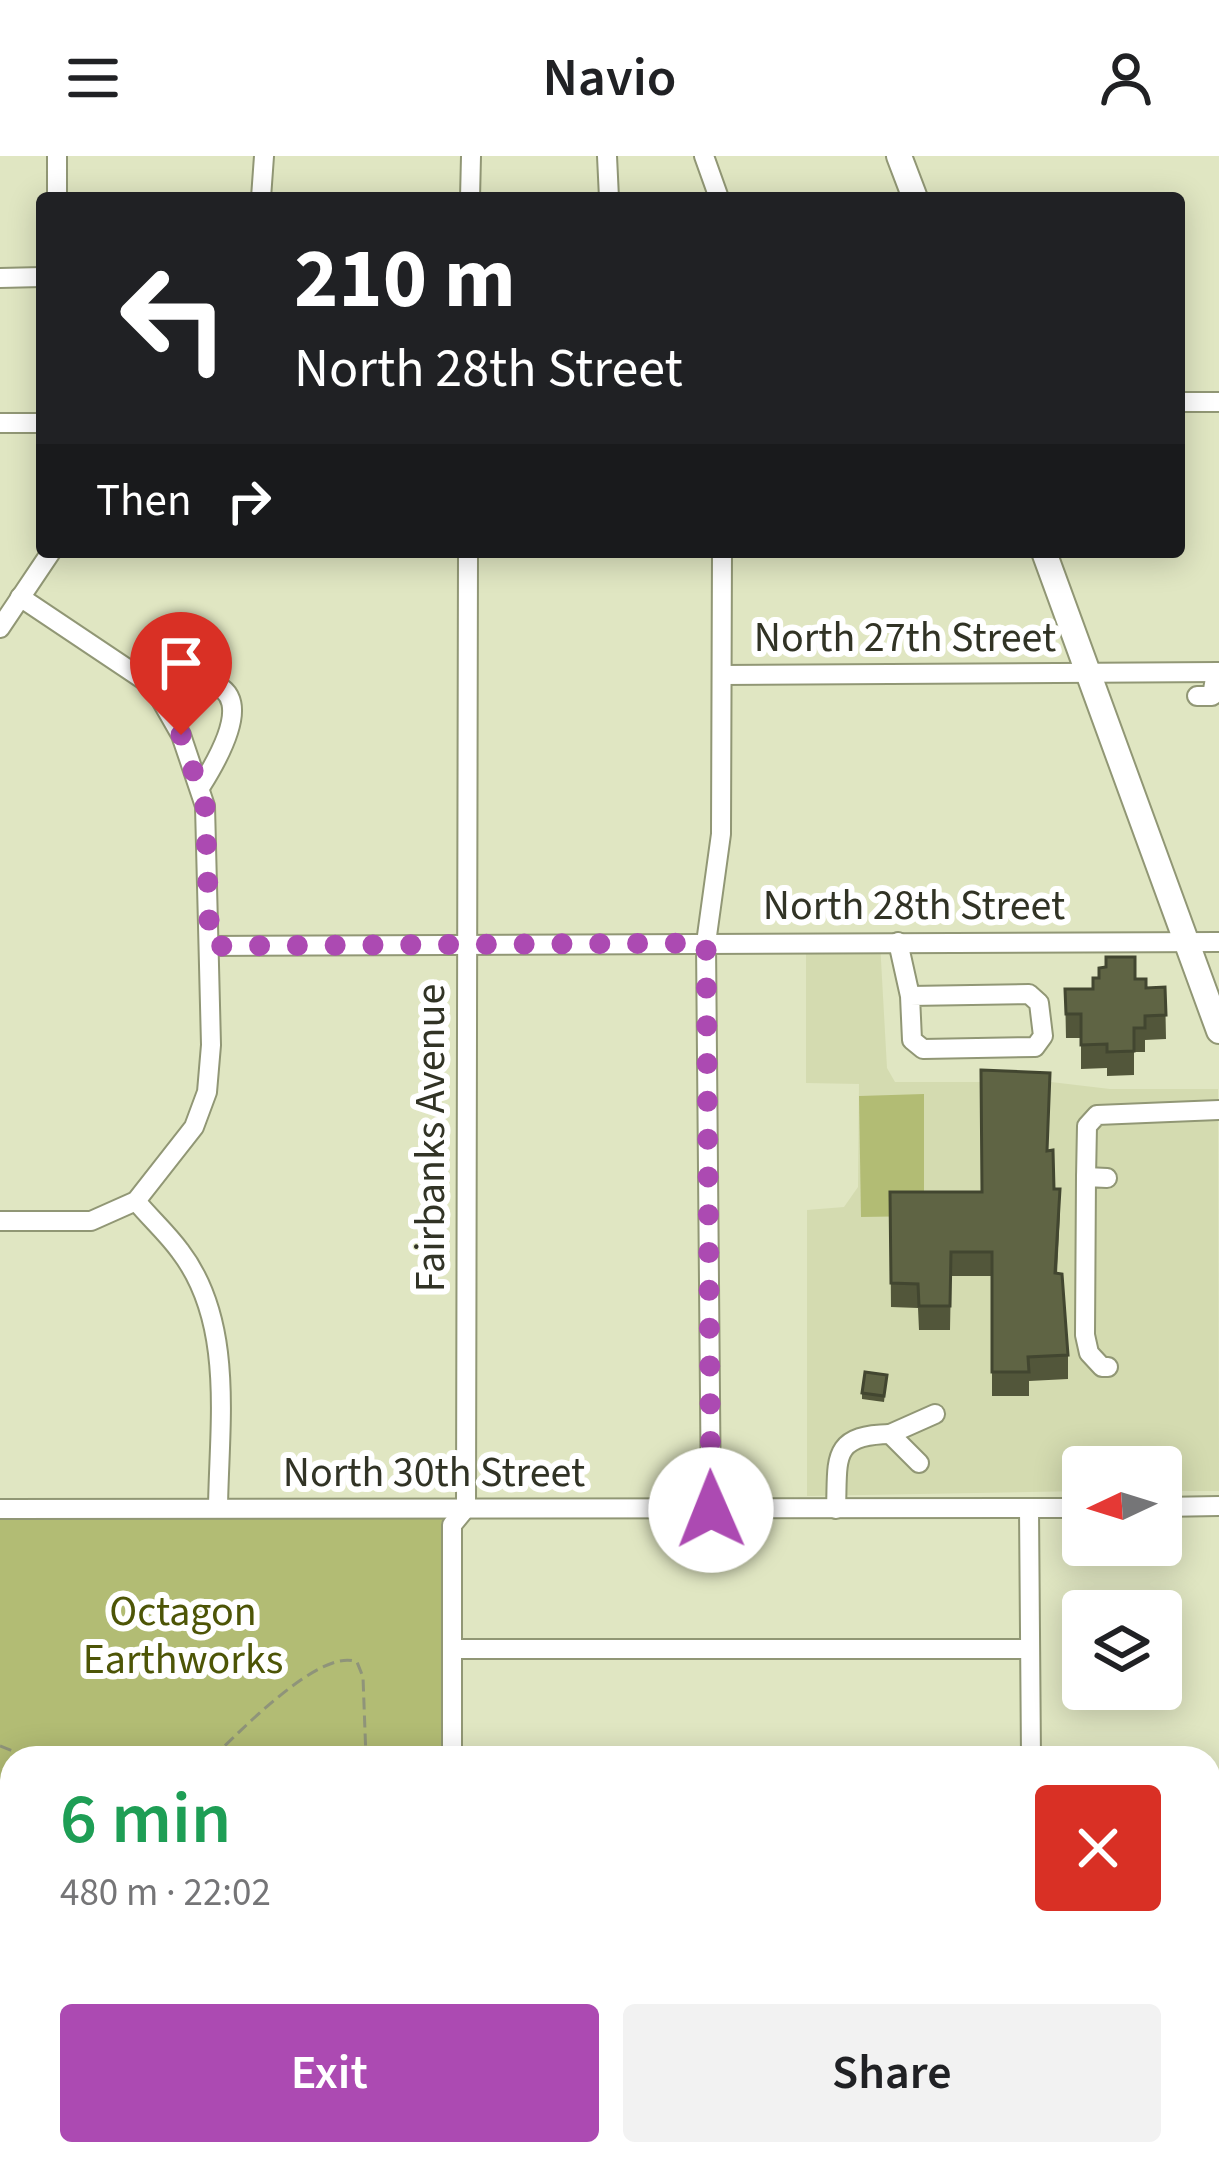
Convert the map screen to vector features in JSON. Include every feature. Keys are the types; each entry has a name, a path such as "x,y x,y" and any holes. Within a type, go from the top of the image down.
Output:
{"main road":[{"path":"899,156 913,192"},
{"path":"1046,558 1219,1031"}],"street":[{"path":"57,156 57,192"},
{"path":"261,192 264,156"},
{"path":"470,192 471,156"},
{"path":"607,156 609,192"},
{"path":"704,156 717,192"},
{"path":"0,278 36,277"},
{"path":"1185,402 1219,402"},
{"path":"0,423 36,423"},
{"path":"0,628 47,558"},
{"name":"Fairbanks Avenue","path":"452,1746 452,1526 466,1508 468,558"},
{"path":"711,1510 706,943 721,834 722,558"},
{"path":"0,1220 92,1221 136,1202 194,1127 207,1092 211,1045 205,806 181,735 153,686 20,597"},
{"path":"1197,696 1212,696 1218,672"},
{"name":"North 27th Street","path":"722,675 1218,672"},
{"path":"153,686 201,679 217,684 229,697 231,732 200,786"},
{"path":"898,942 910,996 912,1040 923,1048 1036,1047 1043,1036 1039,1003 1029,994 910,996"},
{"name":"North 28th Street","path":"210,946 1219,942"},
{"path":"1108,1366 1089,1353 1085,1335 1087,1126 1097,1115 1219,1110"},
{"path":"1086,1178 1107,1178"},
{"path":"136,1202 179,1250 206,1301 219,1363 218,1508"},
{"path":"836,1510 844,1444 860,1434 890,1434 935,1414"},
{"path":"890,1434 919,1463"},
{"path":"1182,1507 1219,1506"},
{"path":"1029,1508 1031,1746"},
{"name":"North 30th Street","path":"0,1509 1062,1508"},
{"path":"452,1649 1030,1649"}],"path":[{"path":"226,1746 299,1682 321,1666 344,1658 357,1662 363,1677 366,1746"}],"shaded area":[{"path":"880,942 887,1068 895,1082 1218,1089 1219,1491 1182,1491 1182,1446 1062,1446 1062,1491 807,1496 807,1210 844,1207 858,1187 859,1084 806,1083 806,943"}],"green space":[{"path":"924,1094 924,1216 861,1217 859,1096"},
{"name":"Octagon Earthworks","path":"0,1513 443,1518 444,1746 0,1746"}],"building":[{"path":"1106,957 1135,957 1135,979 1146,979 1146,988 1165,987 1166,1015 1145,1016 1145,1028 1134,1028 1134,1051 1107,1052 1107,1044 1081,1045 1081,1014 1066,1014 1065,989 1093,989 1093,978 1099,978 1099,968 1106,967"},
{"path":"981,1070 1050,1073 1047,1151 1053,1150 1054,1189 1060,1189 1055,1273 1062,1274 1068,1355 1028,1357 1029,1372 992,1372 992,1252 951,1252 950,1306 919,1306 918,1284 891,1283 890,1192 982,1192"},
{"path":"865,1372 887,1375 884,1396 862,1393"}],"route":[{"path":"181,735 205,806 210,946 706,943 711,1510"}]}
